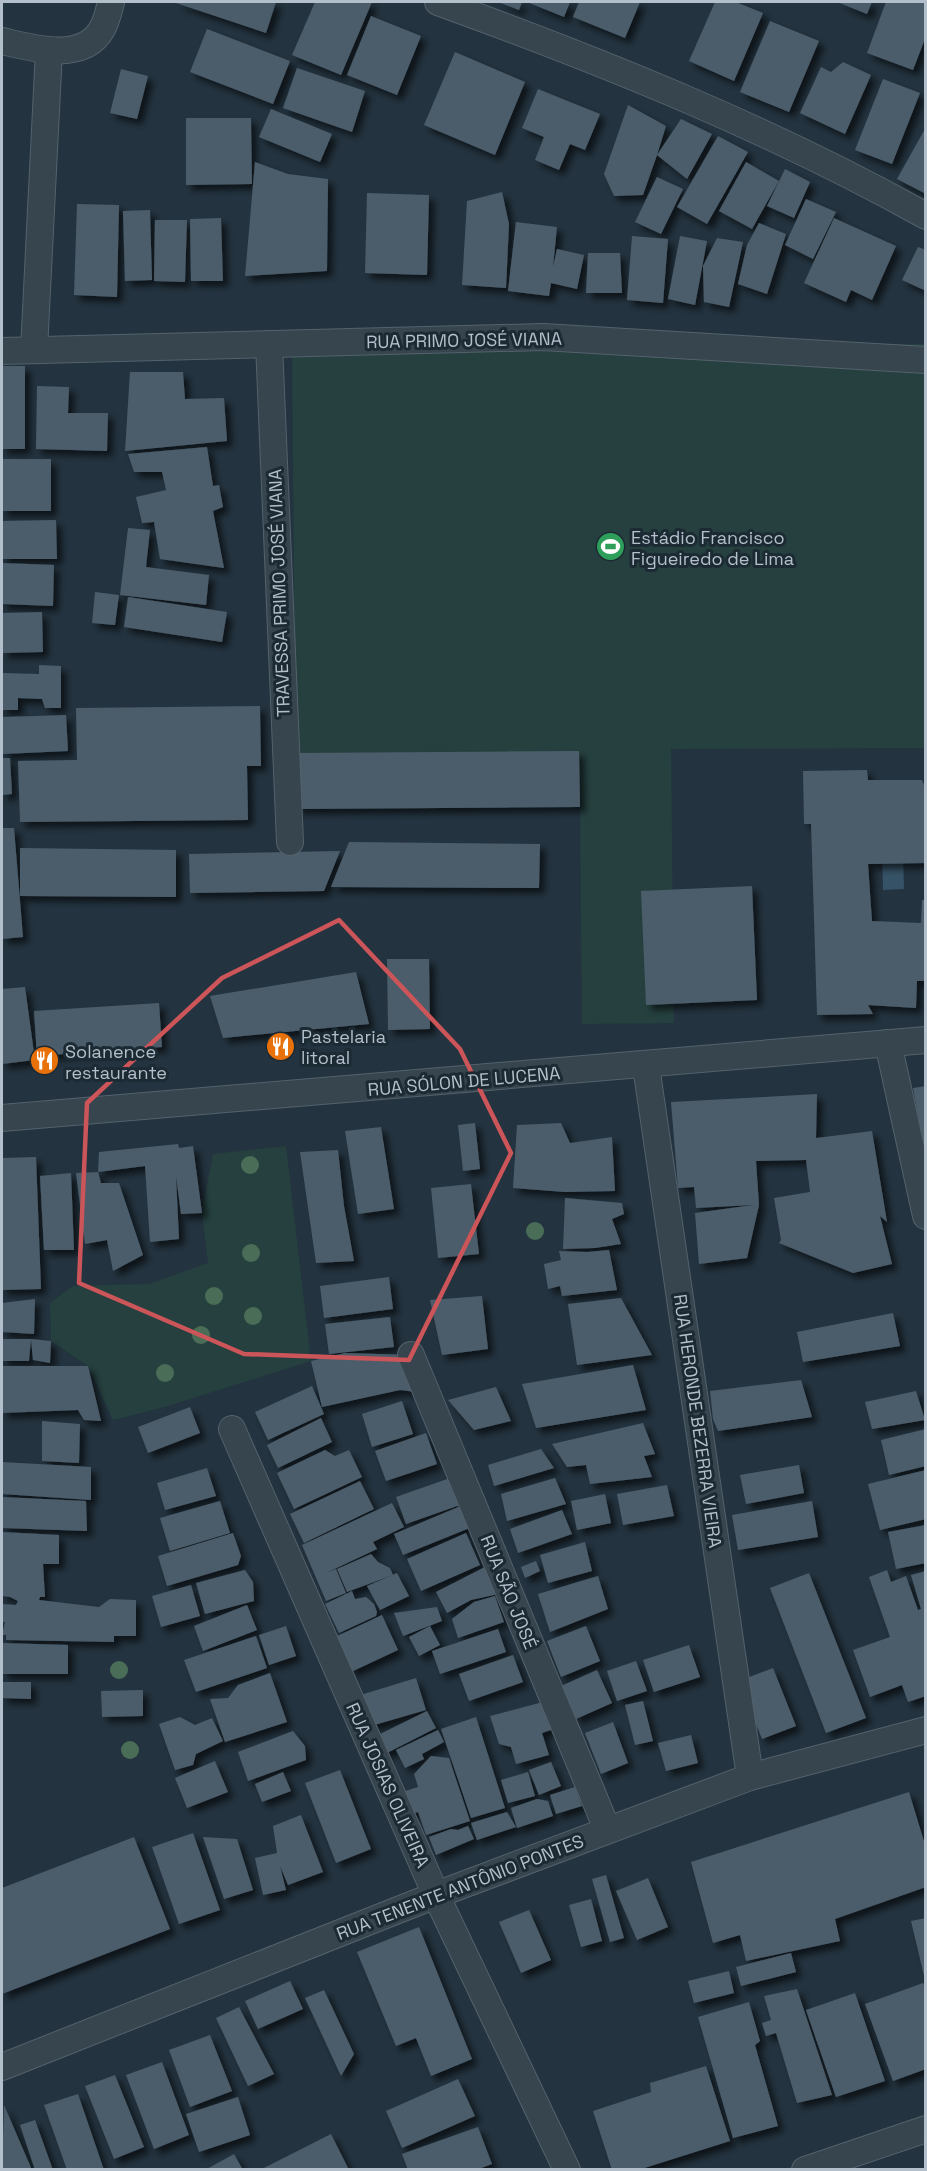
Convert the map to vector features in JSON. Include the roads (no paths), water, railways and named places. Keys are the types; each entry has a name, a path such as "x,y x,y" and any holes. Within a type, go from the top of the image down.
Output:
{"street":[{"path":"2,41 60,51 89,43 102,30 111,2"},
{"path":"438,2 575,51 784,141 926,216"},
{"path":"34,350 49,50"},
{"name":"RUA PRIMO JOSÉ VIANA","path":"2,351 543,338 926,360"},
{"name":"TRAVESSA PRIMO JOSÉ VIANA","path":"269,344 290,842"},
{"name":"RUA SÓLON DE LUCENA","path":"2,1118 646,1066 926,1040"},
{"path":"888,1043 926,1216"},
{"name":"RUA HERONDE BEZERRA VIEIRA","path":"646,1066 750,1777"},
{"name":"RUA SÃO JOSÉ","path":"411,1354 606,1830"},
{"name":"RUA JOSIAS OLIVEIRA","path":"232,1429 436,1896 567,2169"},
{"name":"RUA TENENTE ANTÔNIO PONTES","path":"2,2067 606,1830 750,1777 926,1730"},
{"path":"805,2169 926,2129"}],"water":[{"path":"882,850 903,850 904,889 883,890"}],"place":[{"name":"Estádio Francisco Figueiredo de Lima","path":"610,547"},
{"name":"Pastelaria litoral","path":"280,1046"},
{"name":"Solanence restaurante","path":"44,1061"}]}
